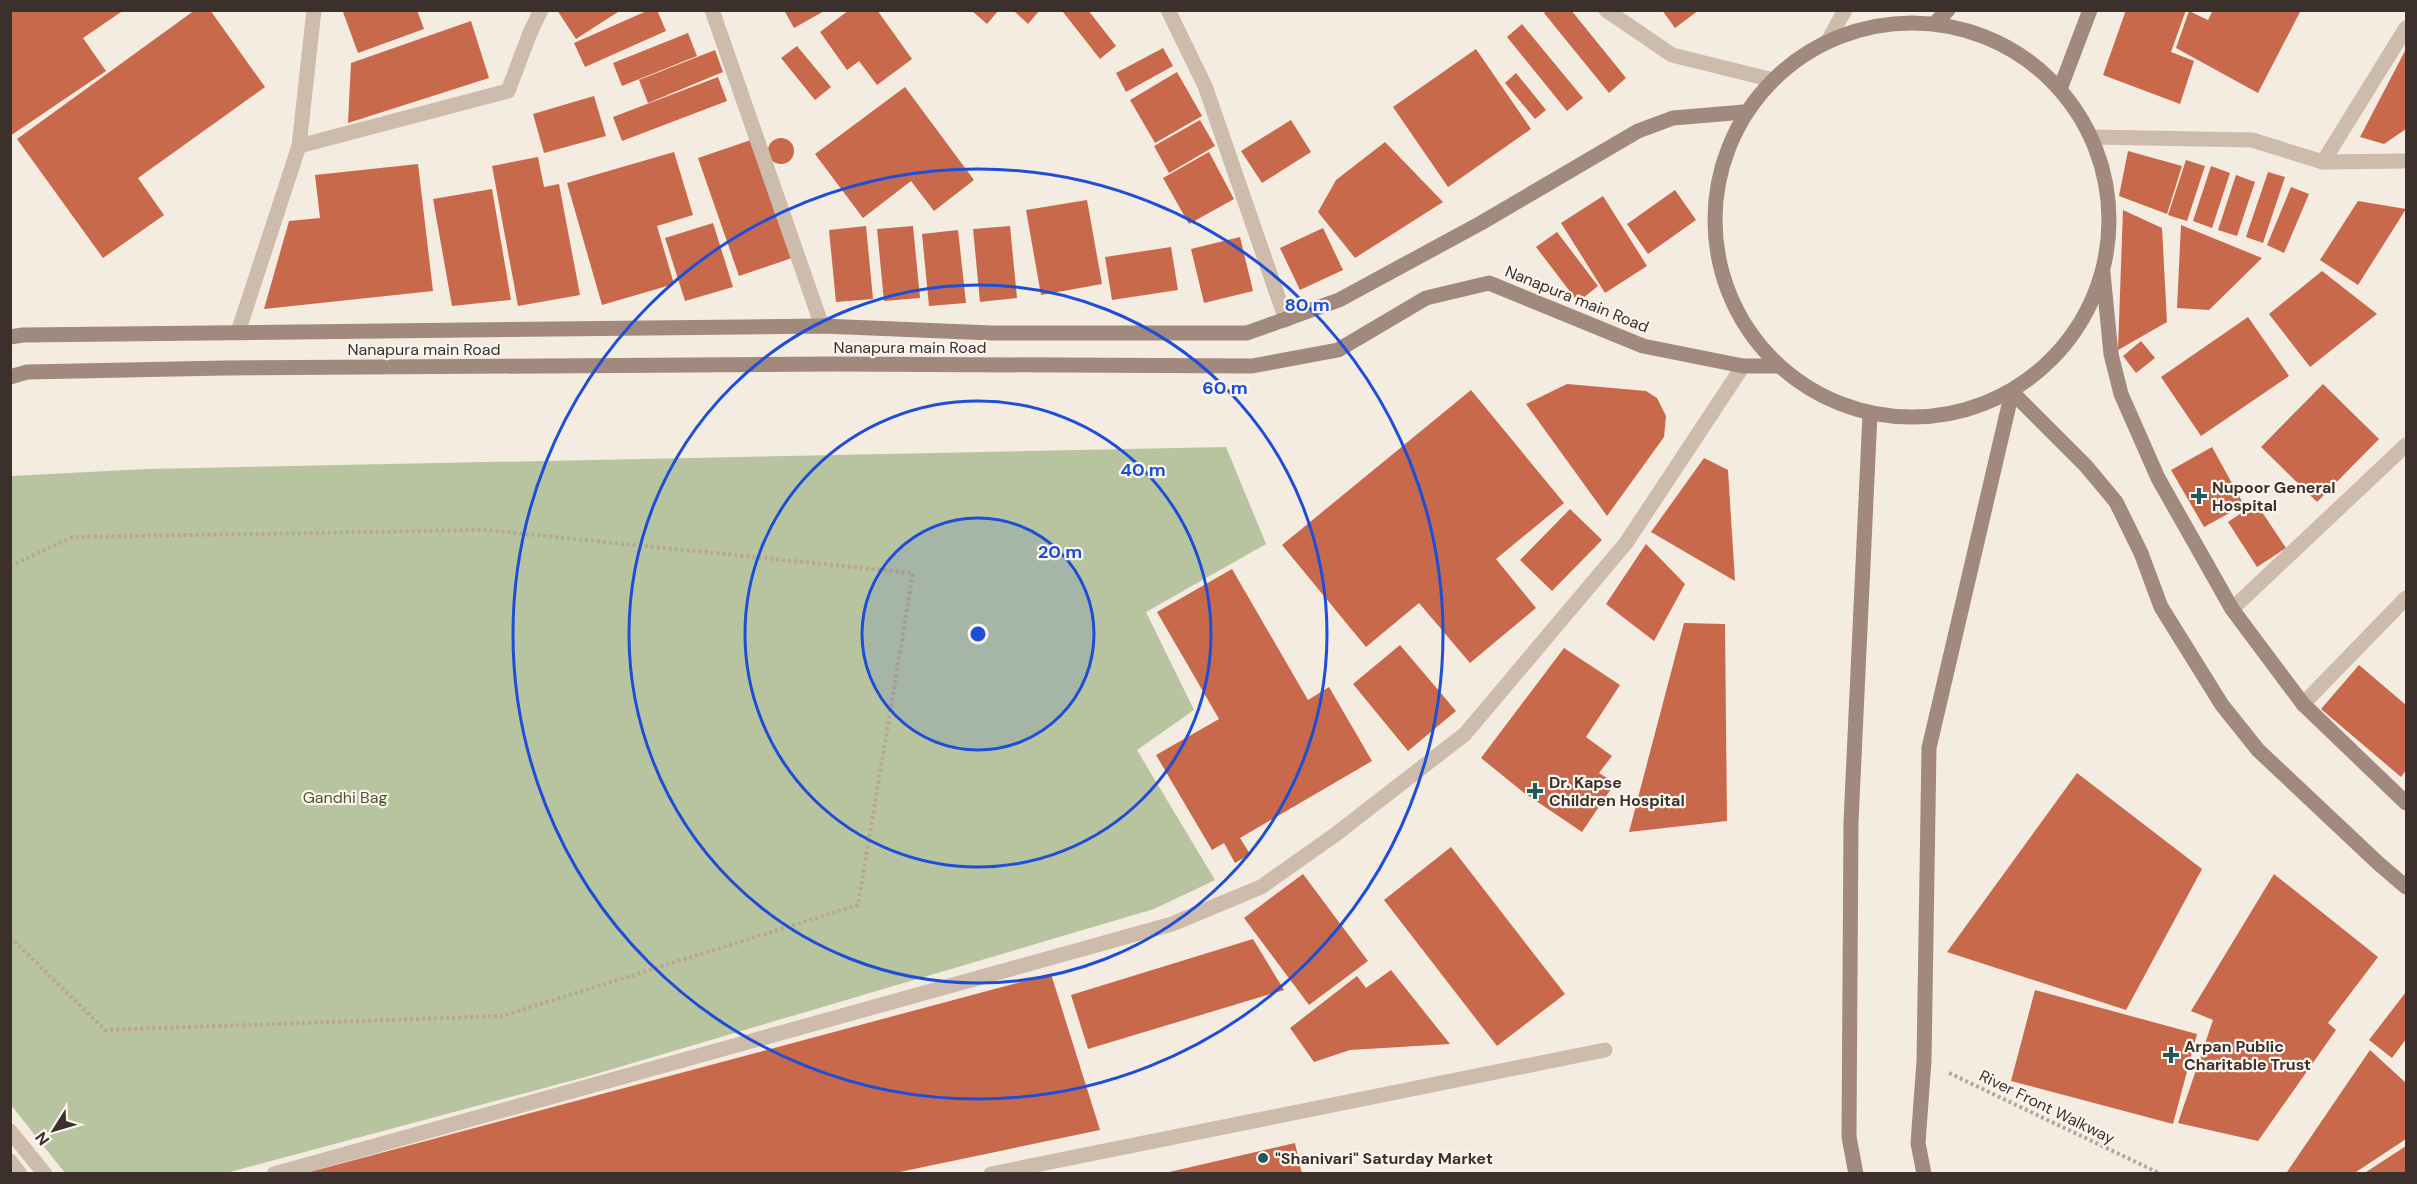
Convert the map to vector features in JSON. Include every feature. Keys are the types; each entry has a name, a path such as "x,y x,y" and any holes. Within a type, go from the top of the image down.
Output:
{"main road":[{"path":"1935,23 1948,10"},
{"path":"2060,89 2090,10"},
{"path":"2103,264 2088,312 2055,357 2012,392 1967,411 1918,418 1870,414 1821,396 1778,366 1743,323 1721,272 1714,217 1722,163 1744,112 1781,70 1829,39 1881,24 1935,23 1982,35 2024,58 2060,89 2092,137 2109,208 2103,264 2111,354 2121,394 2158,478 2232,609 2303,704 2406,804"},
{"name":"Nanapura main Road","path":"10,338 23,335 822,326 992,333 1247,333 1339,300 1481,223 1638,132 1673,118 1744,112"},
{"name":"Nanapura main Road","path":"10,377 27,372 225,368 833,364 1252,366 1338,350 1426,298 1489,283 1643,345 1743,366 1778,366"},
{"path":"2012,392 2086,466 2116,502 2141,553 2162,607 2222,705 2258,750 2406,887"},
{"path":"1924,1173 1918,1143 1924,1061 1929,748 2012,392"},
{"path":"1856,1173 1849,1137 1851,822 1870,414"}],"street":[{"path":"238,332 299,146 314,10"},
{"path":"299,146 508,92 530,33 542,10"},
{"path":"712,10 822,326"},
{"path":"1168,10 1205,86 1286,320"},
{"path":"1606,10 1672,55 1773,80"},
{"path":"1829,39 1845,10"},
{"path":"2323,162 2406,28"},
{"path":"2092,137 2252,140 2323,162 2406,161"},
{"path":"274,1173 1172,924 1261,887 1336,834 1465,734 1626,543 1743,366"},
{"path":"2232,609 2406,445"},
{"path":"2303,704 2406,598"},
{"path":"991,1173 1605,1050"},
{"path":"10,1131 45,1173"},
{"path":"10,1161 21,1173"}],"path":[{"path":"10,566 72,537 484,530 913,573 858,905 502,1017 105,1030 10,937"},
{"name":"River Front Walkway","path":"1924,1061 2161,1173"}],"green space":[{"name":"Gandhi Bag","path":"1226,447 1266,544 1146,612 1194,710 1137,750 1215,880 1154,909 589,1076 226,1173 65,1173 11,1105 11,476 147,469"}],"building":[{"path":"10,10 124,10 83,38 106,71 10,136"},
{"path":"195,10 210,10 265,87 138,178 164,215 103,258 17,139"},
{"path":"346,10 417,10 424,29 358,53 343,12"},
{"path":"557,10 621,10 576,39"},
{"path":"649,10 657,10 666,31 585,67 574,43"},
{"path":"784,10 826,10 794,28"},
{"path":"849,10 877,10 912,59 877,85 859,61 847,70 820,32"},
{"path":"971,10 999,10 987,24"},
{"path":"1013,10 1040,10 1028,24"},
{"path":"1065,10 1088,10 1116,46 1100,59 1063,12"},
{"path":"1547,10 1571,10 1626,78 1609,93 1544,13"},
{"path":"1662,10 1699,10 1675,28"},
{"path":"2126,10 2186,10 2171,52 2194,61 2180,104 2103,75"},
{"path":"2213,10 2301,10 2258,93 2176,48 2189,11 2208,20"},
{"path":"471,21 489,78 348,123 351,63"},
{"path":"1522,24 1583,98 1567,111 1507,37"},
{"path":"688,33 697,56 622,86 613,63"},
{"path":"797,46 831,87 815,100 781,58"},
{"path":"1163,48 1173,66 1126,92 1116,73"},
{"path":"1476,49 1531,129 1448,187 1393,107"},
{"path":"2406,49 2406,129 2384,144 2360,137"},
{"path":"715,50 723,72 648,103 639,80"},
{"path":"1177,72 1202,116 1155,143 1130,100"},
{"path":"1516,73 1546,110 1535,119 1505,83"},
{"path":"718,77 727,101 622,141 613,117"},
{"path":"905,87 974,180 934,211 911,181 863,218 815,154"},
{"path":"594,96 606,136 544,153 533,114"},
{"path":"1200,120 1215,146 1169,173 1154,146"},
{"path":"1291,120 1311,152 1262,183 1241,151"},
{"path":"781,138 790,142 794,151 790,160 781,164 772,160 768,151 772,142"},
{"path":"751,140 792,258 739,276 698,158"},
{"path":"1385,142 1443,202 1355,258 1318,212 1336,180"},
{"path":"2128,151 2182,166 2167,214 2119,196"},
{"path":"674,152 693,215 657,226 674,284 602,305 567,183"},
{"path":"1209,152 1234,199 1189,224 1163,178"},
{"path":"538,157 544,187 559,184 580,295 518,306 492,166"},
{"path":"2186,160 2205,166 2187,221 2168,215"},
{"path":"418,164 433,291 264,309 289,221 320,218 315,175"},
{"path":"2211,166 2230,173 2212,228 2193,221"},
{"path":"2268,172 2285,177 2263,243 2246,237"},
{"path":"2236,175 2255,182 2237,236 2218,230"},
{"path":"2291,187 2309,194 2284,253 2267,245"},
{"path":"492,189 511,300 452,306 433,199"},
{"path":"1675,190 1696,220 1648,254 1627,224"},
{"path":"1603,196 1647,266 1605,293 1561,223"},
{"path":"1087,200 1102,284 1041,295 1026,210"},
{"path":"2358,201 2406,209 2358,285 2320,260"},
{"path":"2123,210 2162,228 2167,322 2118,350"},
{"path":"713,223 733,287 685,301 665,238"},
{"path":"2181,225 2262,258 2209,310 2177,308"},
{"path":"866,226 873,299 836,302 829,230"},
{"path":"913,226 920,298 884,301 877,229"},
{"path":"1010,226 1017,298 980,302 973,229"},
{"path":"1323,228 1343,270 1300,290 1280,248"},
{"path":"958,230 966,303 929,306 922,234"},
{"path":"1557,232 1598,286 1578,302 1536,247"},
{"path":"1240,237 1253,291 1204,303 1191,249"},
{"path":"1171,247 1178,290 1112,300 1105,257"},
{"path":"2322,271 2377,314 2310,367 2269,314"},
{"path":"2248,317 2289,376 2201,436 2161,377"},
{"path":"2141,341 2155,358 2136,373 2123,356"},
{"path":"1567,384 1646,391 1657,398 1666,416 1664,437 1607,516 1526,404"},
{"path":"2323,384 2379,439 2317,502 2261,447"},
{"path":"1471,390 1564,503 1496,559 1536,608 1470,663 1419,603 1366,647 1282,545"},
{"path":"2212,447 2244,505 2204,527 2171,470"},
{"path":"1704,458 1728,470 1735,581 1651,532"},
{"path":"2256,503 2286,548 2257,567 2228,522"},
{"path":"1570,509 1602,540 1552,591 1520,560"},
{"path":"1646,544 1685,584 1654,641 1606,604"},
{"path":"1232,569 1308,700 1329,687 1372,761 1240,838 1250,854 1235,863 1224,843 1212,850 1156,755 1219,719 1157,612"},
{"path":"1684,623 1725,624 1727,821 1629,832"},
{"path":"1400,645 1456,711 1408,751 1353,684"},
{"path":"1564,648 1620,685 1586,737 1612,756 1599,773 1615,783 1582,832 1523,792 1481,758"},
{"path":"2359,665 2406,705 2406,770 2401,777 2321,709"},
{"path":"2077,773 2202,869 2126,1010 1947,952"},
{"path":"1451,847 1565,994 1497,1046 1384,900"},
{"path":"1303,874 1368,961 1309,1005 1244,918"},
{"path":"2274,874 2378,957 2328,1023 2336,1030 2258,1141 2178,1123 2213,1020 2191,1011"},
{"path":"1253,939 1284,990 1088,1049 1071,995"},
{"path":"1391,970 1450,1044 1350,1050 1314,1062 1290,1028 1357,976 1366,988"},
{"path":"1051,974 1100,1130 890,1174 302,1174"},
{"path":"2035,990 2197,1034 2173,1124 2011,1081"},
{"path":"2406,992 2406,1039 2392,1058 2369,1040"},
{"path":"2370,1050 2406,1083 2406,1139 2353,1174 2287,1172"},
{"name":"\"Shanivari\" Saturday Market","path":"1295,1143 1302,1174 1165,1174 1165,1173"},
{"path":"2406,1146 2406,1174 2363,1174"}],"place":[{"name":"Nupoor General Hospital","path":"2199,496"},
{"name":"Dr. Kapse Children Hospital","path":"1535,791"},
{"name":"Arpan Public Charitable Trust","path":"2171,1055"},
{"name":"\"Shanivari\" Saturday Market","path":"1263,1158"}]}
